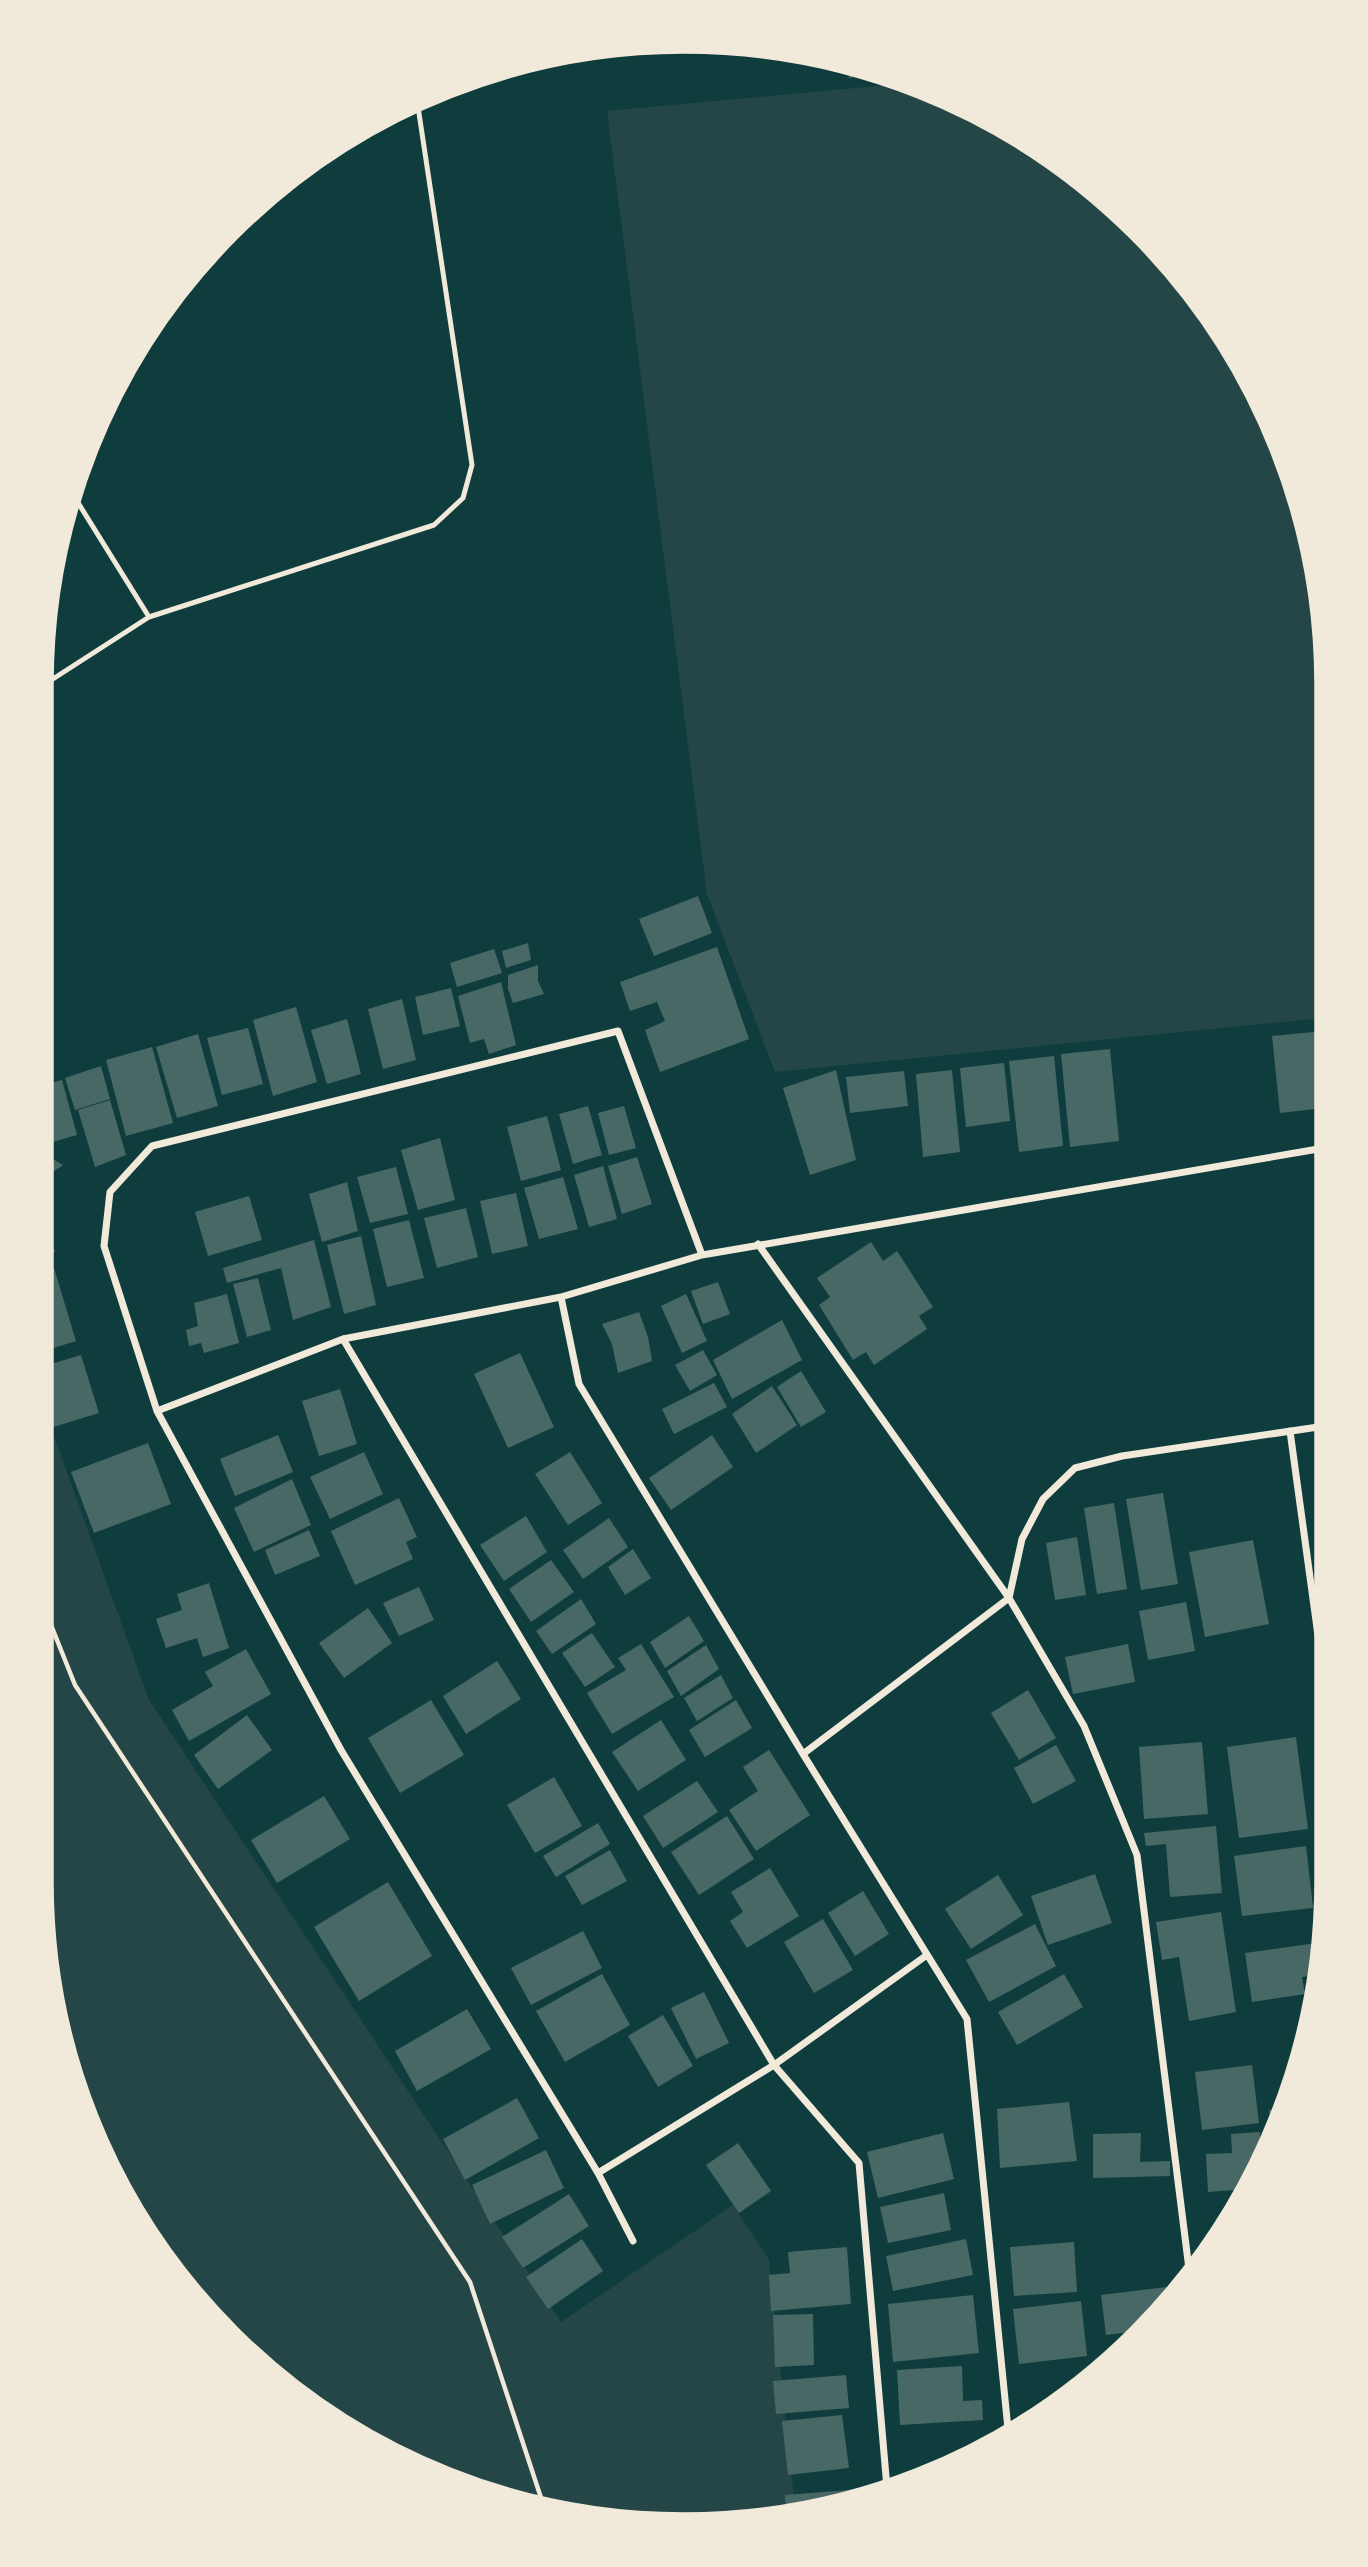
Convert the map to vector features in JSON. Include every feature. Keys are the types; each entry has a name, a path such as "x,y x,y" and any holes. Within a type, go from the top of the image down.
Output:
{"street":[{"path":"633,2241 598,2173 341,1750 157,1411 104,1245 110,1192 152,1146 618,1031 702,1255"},
{"path":"157,1411 343,1339 561,1297 702,1255 1316,1149"},
{"path":"758,1244 1009,1598 1084,1726 1137,1856 1188,2263"},
{"path":"561,1297 579,1384 967,2019 1008,2425"},
{"path":"343,1339 774,2065 859,2163 886,2481"},
{"path":"803,1754 1009,1598 1023,1539 1043,1499 1075,1468 1122,1456 1316,1427"},
{"path":"1290,1431 1316,1621"},
{"path":"598,2173 774,2065 927,1955"}],"lane":[{"path":"52,678 149,617 434,525 463,498 472,465 419,112"},
{"path":"79,504 149,617"}],"path":[{"path":"52,1628 75,1685 470,2282 541,2497"}],"shaded area":[{"path":"887,86 963,118 1035,159 1100,209 1131,237 1185,300 1231,368 1267,442 1282,481 1303,561 1310,602 1316,684 1316,1019 775,1072 707,894 607,111"},
{"path":"52,1431 149,1700 561,2322 733,2205 769,2260 794,2504 725,2513 643,2513 602,2509 521,2493 442,2466 368,2430 333,2408 268,2358 237,2330 209,2299 159,2234 118,2162 86,2086 65,2006 58,1965 52,1883"}],"building":[{"path":"698,896 712,933 654,956 639,919"},
{"path":"528,943 531,960 506,968 502,951"},
{"path":"717,947 749,1039 660,1072 645,1030 665,1021 657,1002 630,1011 620,982"},
{"path":"494,949 502,973 457,987 450,963"},
{"path":"538,965 538,981 544,994 513,1003 508,989 508,975"},
{"path":"501,982 516,1045 489,1054 484,1039 470,1043 458,996"},
{"path":"451,988 460,1026 423,1035 415,997"},
{"path":"402,999 416,1060 383,1069 368,1009"},
{"path":"296,1007 317,1082 273,1096 253,1020"},
{"path":"347,1019 361,1074 327,1084 311,1030"},
{"path":"248,1028 263,1084 222,1095 207,1038"},
{"path":"1316,1032 1316,1109 1280,1113 1272,1036"},
{"path":"198,1034 218,1106 177,1118 156,1047"},
{"path":"152,1047 173,1123 126,1136 106,1060"},
{"path":"1110,1049 1119,1141 1070,1147 1061,1054"},
{"path":"1054,1056 1063,1146 1019,1152 1009,1061"},
{"path":"1004,1063 1010,1121 966,1127 960,1068"},
{"path":"101,1066 110,1099 75,1110 65,1078"},
{"path":"836,1070 856,1160 810,1175 783,1088"},
{"path":"952,1070 960,1152 923,1157 916,1074"},
{"path":"904,1071 908,1106 850,1113 846,1077"},
{"path":"62,1080 77,1135 52,1142 52,1083"},
{"path":"110,1100 126,1155 95,1167 78,1110"},
{"path":"588,1106 602,1155 573,1164 559,1114"},
{"path":"624,1106 636,1148 609,1155 598,1113"},
{"path":"547,1116 561,1170 521,1181 507,1127"},
{"path":"440,1138 455,1200 418,1210 401,1150"},
{"path":"637,1157 652,1204 622,1214 608,1166"},
{"path":"52,1158 63,1165 52,1172"},
{"path":"603,1166 617,1219 589,1227 574,1175"},
{"path":"396,1167 408,1214 370,1223 357,1177"},
{"path":"563,1177 578,1229 539,1239 524,1188"},
{"path":"347,1182 358,1231 322,1242 309,1194"},
{"path":"516,1193 528,1246 492,1254 480,1201"},
{"path":"249,1196 262,1240 208,1256 195,1212"},
{"path":"466,1208 478,1257 437,1268 424,1218"},
{"path":"409,1220 424,1278 387,1287 373,1229"},
{"path":"361,1236 376,1305 344,1314 327,1245"},
{"path":"314,1240 331,1307 293,1320 281,1268 227,1283 223,1268"},
{"path":"871,1242 883,1261 897,1251 933,1307 919,1316 927,1329 874,1365 866,1352 853,1360 819,1305 830,1297 817,1278"},
{"path":"52,1269 76,1341 52,1349"},
{"path":"258,1278 271,1330 247,1337 233,1284"},
{"path":"718,1282 730,1314 703,1324 691,1291"},
{"path":"227,1294 239,1343 204,1353 201,1343 189,1346 186,1330 198,1326 194,1303"},
{"path":"686,1294 707,1341 682,1353 661,1306"},
{"path":"639,1312 648,1337 652,1361 618,1373 612,1344 602,1324"},
{"path":"782,1320 802,1360 732,1399 713,1360"},
{"path":"703,1350 717,1375 690,1391 675,1365"},
{"path":"520,1353 554,1427 508,1448 474,1374"},
{"path":"81,1355 99,1413 52,1427 52,1364"},
{"path":"801,1371 826,1412 801,1427 777,1387"},
{"path":"714,1383 727,1407 674,1434 662,1409"},
{"path":"772,1386 797,1425 756,1453 732,1414"},
{"path":"340,1389 357,1444 319,1456 302,1401"},
{"path":"278,1435 293,1472 235,1496 220,1459"},
{"path":"712,1435 733,1467 671,1510 649,1478"},
{"path":"148,1443 171,1504 94,1533 71,1472"},
{"path":"364,1452 383,1494 330,1519 310,1477"},
{"path":"570,1452 602,1503 568,1525 535,1474"},
{"path":"292,1479 311,1525 254,1552 234,1508"},
{"path":"1163,1493 1178,1584 1141,1590 1126,1499"},
{"path":"399,1498 417,1537 406,1542 413,1559 355,1585 331,1531"},
{"path":"1114,1503 1127,1589 1097,1594 1084,1508"},
{"path":"526,1516 547,1552 504,1581 480,1545"},
{"path":"609,1518 628,1547 583,1579 563,1550"},
{"path":"309,1530 320,1556 275,1575 265,1550"},
{"path":"1077,1537 1086,1595 1055,1600 1046,1543"},
{"path":"1253,1540 1269,1624 1205,1637 1189,1552"},
{"path":"633,1549 651,1578 625,1595 608,1567"},
{"path":"551,1560 574,1592 531,1622 509,1589"},
{"path":"209,1583 229,1648 203,1657 197,1638 166,1648 156,1619 182,1610 177,1594"},
{"path":"419,1587 434,1620 399,1636 383,1603"},
{"path":"581,1599 596,1624 552,1654 536,1631"},
{"path":"1186,1602 1195,1651 1148,1660 1139,1611"},
{"path":"368,1608 392,1643 344,1678 319,1643"},
{"path":"689,1616 704,1641 665,1668 650,1642"},
{"path":"592,1633 615,1667 585,1687 562,1653"},
{"path":"641,1644 674,1697 612,1734 587,1693 626,1670 618,1658"},
{"path":"1128,1644 1135,1682 1073,1694 1065,1657"},
{"path":"706,1645 719,1669 681,1696 667,1671"},
{"path":"246,1649 271,1694 189,1741 172,1710 213,1686 205,1672"},
{"path":"497,1661 521,1699 466,1734 443,1696"},
{"path":"721,1675 733,1698 697,1721 684,1698"},
{"path":"1028,1690 1056,1738 1019,1760 991,1713"},
{"path":"431,1700 464,1755 400,1793 368,1738"},
{"path":"736,1700 752,1728 705,1757 689,1730"},
{"path":"247,1715 272,1750 218,1789 194,1755"},
{"path":"661,1720 686,1760 638,1791 612,1752"},
{"path":"1296,1737 1308,1829 1239,1838 1227,1747"},
{"path":"1202,1742 1208,1814 1144,1819 1139,1747"},
{"path":"1056,1745 1076,1781 1033,1804 1014,1768"},
{"path":"769,1750 810,1815 756,1851 729,1810 758,1791 743,1767"},
{"path":"554,1777 582,1826 535,1853 507,1805"},
{"path":"697,1781 718,1812 663,1848 643,1816"},
{"path":"324,1796 350,1839 277,1883 251,1840"},
{"path":"727,1816 754,1859 699,1895 671,1852"},
{"path":"598,1823 610,1844 556,1877 543,1856"},
{"path":"1216,1826 1222,1893 1170,1897 1166,1844 1146,1846 1144,1833"},
{"path":"1306,1846 1313,1908 1242,1916 1234,1856"},
{"path":"610,1850 627,1881 582,1905 565,1876"},
{"path":"770,1868 799,1916 747,1948 730,1921 743,1912 731,1892"},
{"path":"1095,1874 1112,1923 1048,1945 1031,1896"},
{"path":"998,1875 1023,1915 971,1949 945,1909"},
{"path":"388,1882 432,1956 359,2001 314,1927"},
{"path":"863,1891 889,1934 855,1956 828,1913"},
{"path":"1221,1912 1236,2012 1189,2021 1179,1957 1162,1960 1156,1922"},
{"path":"823,1919 853,1970 814,1993 784,1942"},
{"path":"1035,1924 1056,1966 989,2002 966,1960"},
{"path":"583,1931 602,1968 531,2005 511,1968"},
{"path":"1312,1944 1308,1976 1302,1977 1305,1994 1252,2002 1245,1953"},
{"path":"602,1974 630,2025 565,2062 536,2011"},
{"path":"1064,1974 1083,2007 1017,2045 998,2012"},
{"path":"704,1992 729,2043 696,2059 671,2008"},
{"path":"467,2009 491,2049 417,2091 395,2051"},
{"path":"663,2015 693,2066 658,2087 628,2036"},
{"path":"1252,2065 1259,2123 1202,2130 1195,2072"},
{"path":"517,2098 539,2138 465,2180 443,2139"},
{"path":"1069,2102 1077,2161 1000,2168 997,2109"},
{"path":"1260,2132 1260,2140 1236,2190 1208,2192 1206,2154 1232,2153 1231,2134"},
{"path":"943,2133 954,2179 878,2198 867,2152"},
{"path":"1141,2133 1140,2162 1170,2161 1170,2176 1093,2178 1093,2134"},
{"path":"738,2143 771,2191 739,2213 706,2165"},
{"path":"546,2150 564,2188 490,2224 472,2185"},
{"path":"944,2193 951,2230 888,2243 880,2207"},
{"path":"569,2194 589,2226 523,2268 502,2237"},
{"path":"582,2239 603,2271 548,2309 526,2277"},
{"path":"966,2239 973,2275 893,2291 886,2256"},
{"path":"1074,2242 1077,2292 1014,2296 1010,2247"},
{"path":"847,2247 851,2304 771,2311 769,2275 790,2273 788,2252"},
{"path":"1169,2287 1129,2332 1106,2335 1101,2295"},
{"path":"973,2295 979,2353 893,2362 888,2304"},
{"path":"1081,2301 1087,2356 1019,2364 1013,2309"},
{"path":"813,2314 814,2365 775,2367 773,2315"},
{"path":"962,2366 963,2401 982,2400 983,2420 900,2425 897,2370"},
{"path":"846,2375 849,2408 776,2414 773,2381"},
{"path":"842,2415 849,2468 788,2475 782,2421"},
{"path":"850,2490 847,2493 786,2506 785,2495"}]}
